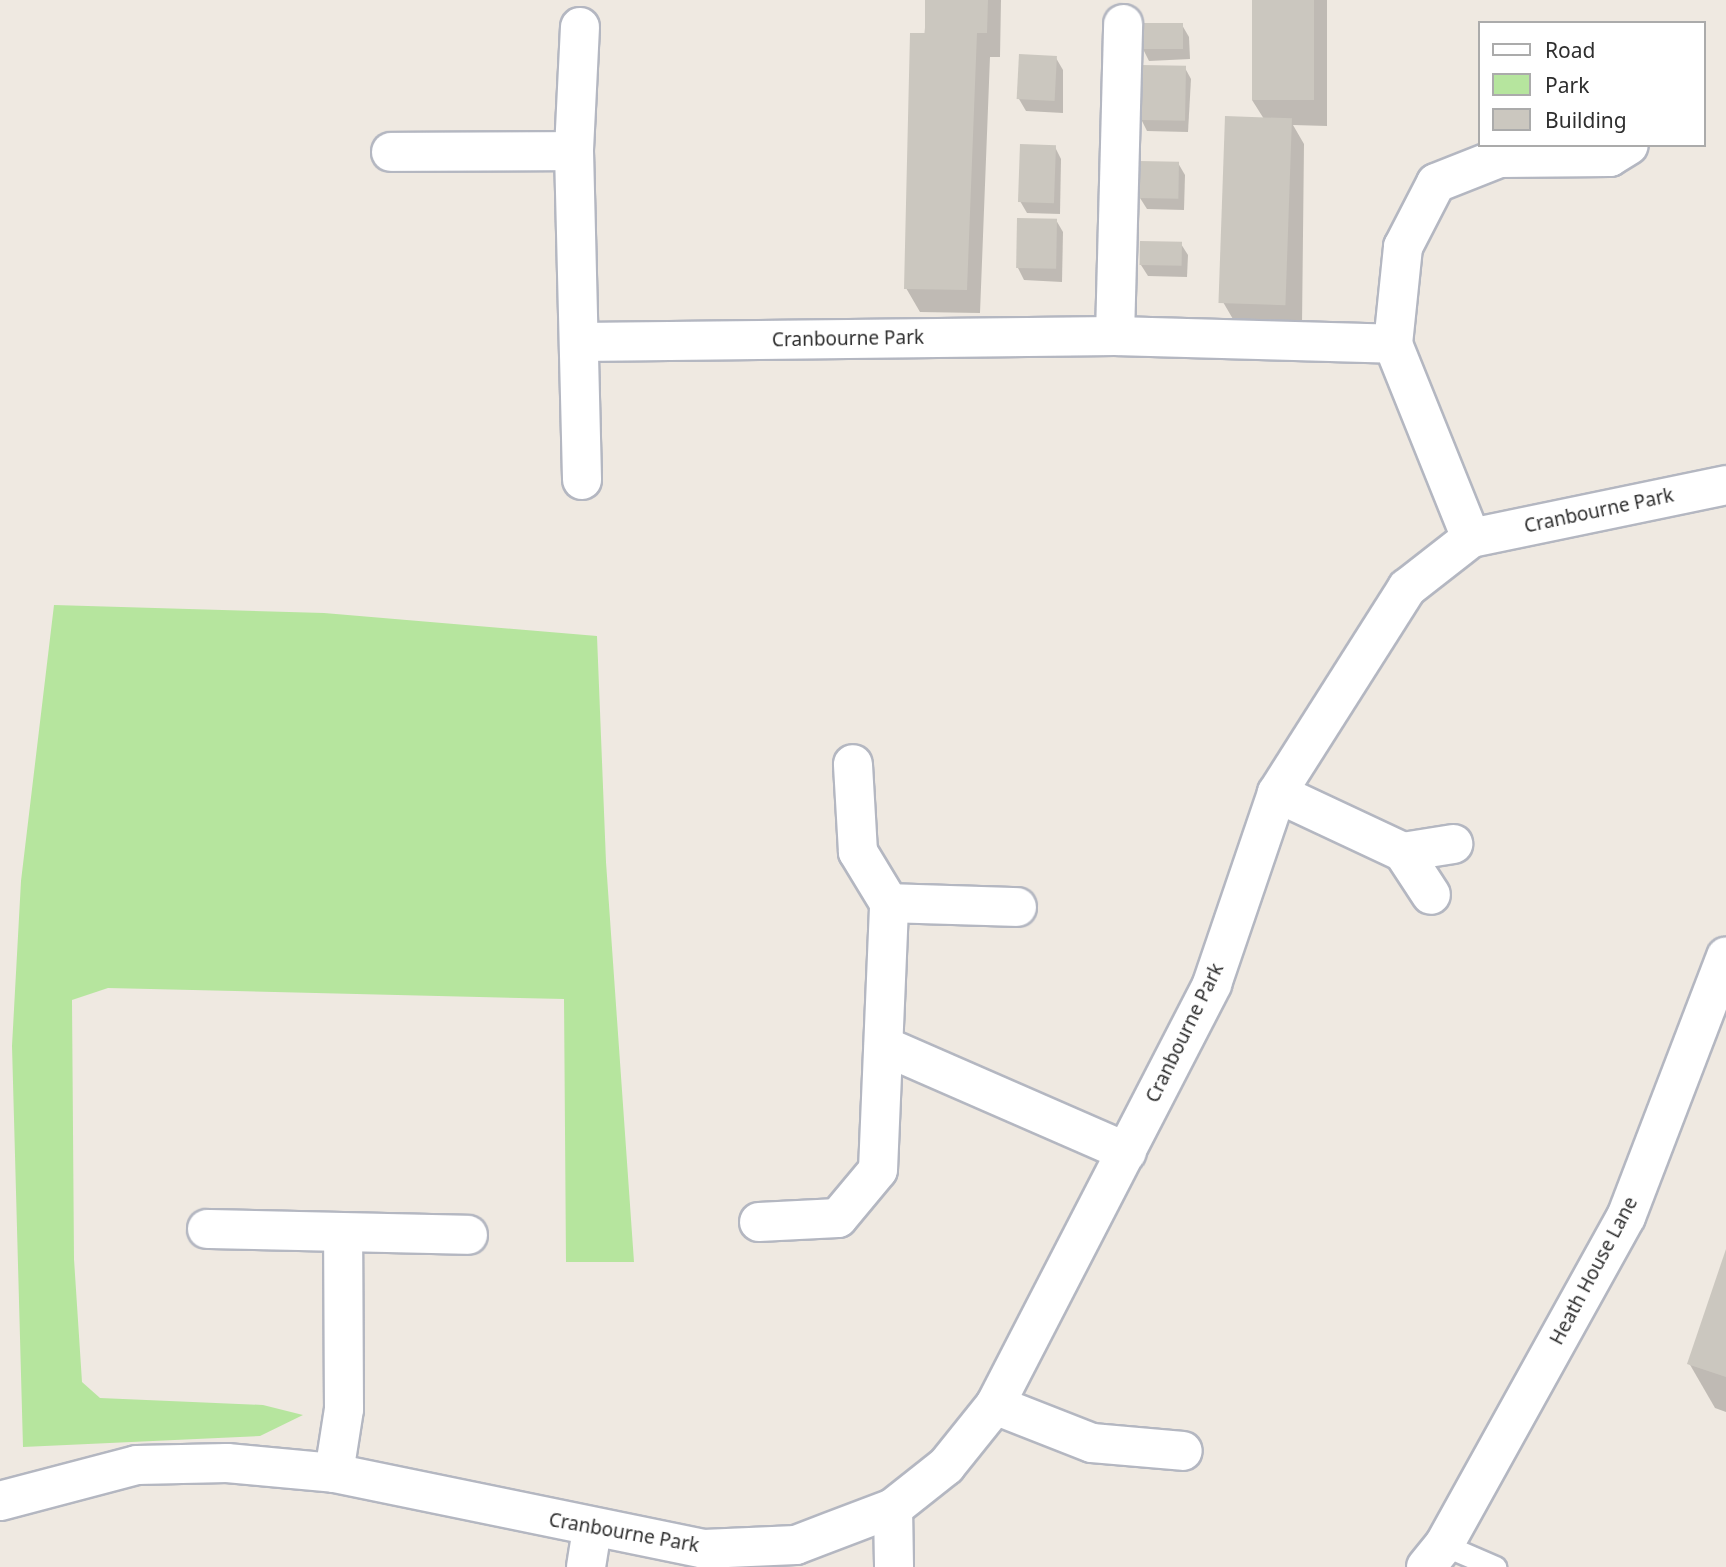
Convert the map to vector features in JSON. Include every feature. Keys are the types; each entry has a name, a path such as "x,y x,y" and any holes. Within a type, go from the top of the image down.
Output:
{"street":[{"path":"1115,336 1123,24"},
{"path":"580,27 574,151 582,480"},
{"path":"1471,538 1393,344 1403,247 1436,183 1499,158 1610,157 1626,147"},
{"path":"391,152 574,151"},
{"name":"Cranbourne Park","path":"580,342 1115,336 1393,344"},
{"name":"Cranbourne Park","path":"0,1500 137,1465 227,1463 334,1473 592,1529 704,1549 796,1545 893,1508 946,1466 995,1405 1212,984 1277,793 1407,588 1471,538 1726,485"},
{"path":"759,1222 838,1218 878,1170 889,903 858,852 853,764"},
{"path":"1277,793 1403,852 1431,895"},
{"path":"1403,852 1453,844"},
{"path":"889,903 1017,907"},
{"name":"Heath House Lane","path":"1435,1556 1626,1217 1726,957"},
{"path":"884,1046 1126,1152"},
{"path":"207,1229 468,1236"},
{"path":"334,1473 344,1409 343,1234"},
{"path":"995,1405 1092,1443 1183,1451"},
{"path":"893,1508 894,1567"},
{"path":"586,1567 592,1529"}],"lane":[{"path":"1435,1556 1496,1567"}],"green space":[{"path":"54,605 324,613 597,636 606,862 634,1262 566,1262 564,999 108,988 72,1000 74,1259 82,1382 100,1398 263,1405 303,1415 260,1436 23,1447 12,1046 21,881"}],"building":[{"path":"925,0 988,0 987,33 977,33 967,290 904,289 910,33 925,33"},
{"path":"1252,0 1314,0 1314,100 1252,100"},
{"path":"1141,23 1183,23 1183,49 1141,49"},
{"path":"1019,54 1057,56 1055,101 1017,99"},
{"path":"1141,65 1186,66 1185,121 1140,120"},
{"path":"1225,116 1292,118 1285,305 1218,303"},
{"path":"1020,144 1056,145 1054,203 1018,202"},
{"path":"1139,161 1179,162 1178,199 1138,198"},
{"path":"1017,218 1057,219 1056,269 1016,268"},
{"path":"1140,241 1182,242 1182,266 1140,265"},
{"path":"1726,1249 1726,1377 1687,1364"}]}
